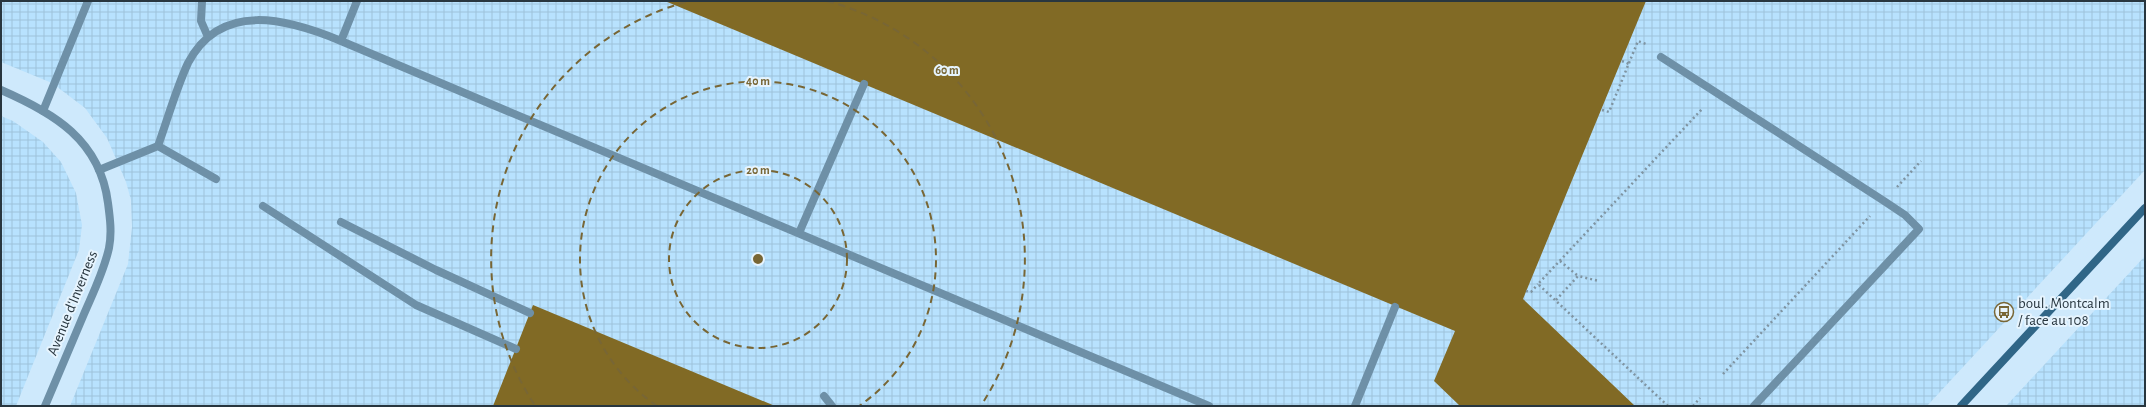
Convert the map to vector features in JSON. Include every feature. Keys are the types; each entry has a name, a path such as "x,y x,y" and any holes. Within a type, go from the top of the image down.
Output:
{"street":[{"path":"43,111 88,1"},
{"path":"202,1 201,20 208,37"},
{"path":"341,41 357,1"},
{"path":"99,170 158,146 188,63 199,46 208,37 227,24 251,18 288,21 341,41 1209,406"},
{"path":"1661,57 1890,204 1905,215 1919,229 1754,406"},
{"path":"799,233 864,84"},
{"name":"Avenue d'Inverness","path":"1,90 43,111 67,127 81,140 91,154 99,170 107,195 110,217 108,249 97,285 45,406"},
{"path":"158,146 216,179"},
{"path":"263,206 416,305 516,349"},
{"path":"1961,406 2145,208"},
{"path":"341,222 436,270 530,313"},
{"path":"1355,406 1395,307"},
{"path":"824,396 832,406"}],"path":[{"path":"1602,110 1609,112 1638,41 1651,46"},
{"path":"1622,61 1629,64"},
{"path":"1526,291 1532,292 1560,260 1704,107"},
{"path":"1897,187 1921,161"},
{"path":"1723,374 1872,214"},
{"path":"1560,260 1578,276 1599,281"},
{"path":"1556,300 1578,276"},
{"path":"1538,284 1668,406"},
{"path":"1693,406 1700,398"}],"shaded area":[{"path":"1,1 2145,1 2145,170 1927,406 70,406 128,264 132,227 131,200 126,182 107,138 85,108 52,83 1,62"},
{"path":"1,116 13,121 43,142 61,162 76,193 82,225 79,250 16,406 1,406"},
{"path":"2145,256 2145,406 2006,406"}],"building":[{"path":"665,1 1646,1 1523,299 1635,406 1460,406 1434,381 1455,331"},
{"path":"533,305 775,406 493,406"}],"place":[{"name":"boul. Montcalm / face au 108","path":"2004,312"}]}
